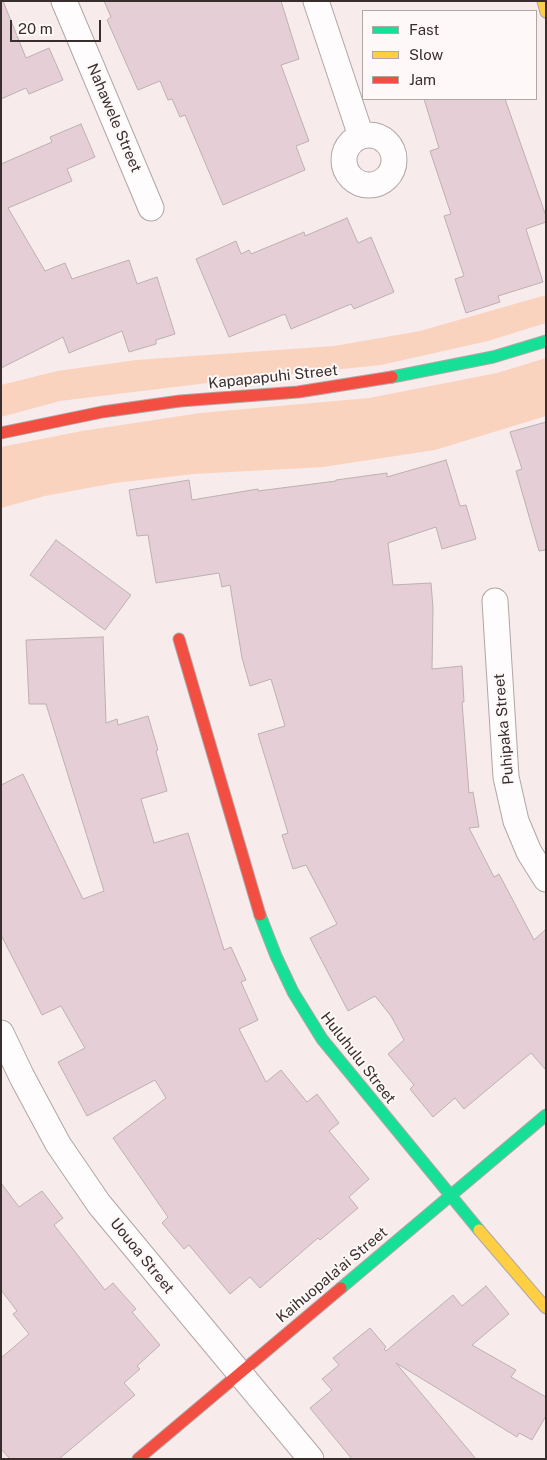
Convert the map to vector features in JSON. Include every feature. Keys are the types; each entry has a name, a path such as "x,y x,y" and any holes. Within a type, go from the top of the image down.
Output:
{"street":[{"name":"Nahawele Street","path":"64,1 151,208"},
{"path":"316,1 361,136"},
{"path":"543,1 546,12"},
{"name":"Kapapapuhi Street","path":"1,433 102,412 180,401 298,392 368,382 493,357 546,341"},
{"name":"Puhipaka Street","path":"495,601 506,777 516,821 529,852 546,879"},
{"name":"Huluhulu Street","path":"180,640 260,912 276,956 293,992 322,1039 450,1196 546,1308"},
{"name":"Uouoa Street","path":"1,1033 58,1144 94,1196 310,1459"},
{"name":"Kaihuopala'ai Street","path":"138,1459 546,1115"}],"shaded area":[{"path":"546,295 546,323 488,341 381,365 60,401 1,417 1,385 57,371 136,360 334,346 420,331"},
{"path":"546,358 546,416 435,450 323,467 194,474 115,483 45,496 1,508 1,447 82,431 200,413 369,398 497,373"}],"building":[{"path":"1,1 3,1 26,58 49,48 63,80 29,94 26,88 1,99"},
{"path":"104,1 281,1 299,59 281,65 309,141 296,146 305,170 223,205 185,115 180,117 172,99 168,100 160,81 138,90 107,20 111,17"},
{"path":"424,100 505,100 546,216 546,222 526,229 543,282 498,296 500,302 466,313 455,279 464,276 444,216 451,214 430,151 439,148"},
{"path":"81,124 95,157 67,169 72,181 8,208 45,271 65,263 72,279 129,260 137,284 157,277 175,334 156,340 156,344 129,352 122,331 69,353 63,337 1,368 1,164 52,142 50,137"},
{"path":"347,218 358,243 371,237 394,292 354,309 351,304 291,329 285,314 229,337 196,259 236,241 241,254 249,250 251,254 304,232 305,236"},
{"path":"546,422 546,550 539,551 516,471 522,469 510,432"},
{"path":"446,460 460,506 466,505 476,539 442,549 436,527 388,543 393,585 431,583 433,608 432,669 462,666 464,702 462,702 469,793 473,792 479,827 469,828 494,877 499,874 534,940 546,929 546,1070 531,1053 464,1109 455,1098 433,1117 410,1089 414,1085 388,1054 404,1040 391,1016 375,996 348,1011 310,938 337,924 306,865 293,869 282,835 288,833 258,734 285,726 271,679 250,686 242,658 230,585 222,587 219,573 156,583 148,535 137,536 129,490 189,480 192,500 258,489 258,491 387,473 387,477"},
{"path":"56,540 131,595 105,630 30,575"},
{"path":"103,637 106,723 117,719 118,725 148,716 167,791 141,799 154,843 188,833 224,950 231,947 246,980 241,982 258,1020 239,1029 266,1082 281,1070 307,1102 317,1094 339,1123 329,1131 369,1179 349,1197 358,1208 320,1240 318,1238 260,1288 250,1277 230,1294 189,1245 184,1249 162,1223 168,1217 113,1138 166,1098 155,1080 87,1116 58,1062 85,1048 61,1006 42,1015 1,935 1,785 23,774 83,899 104,891 46,704 29,704 26,640"},
{"path":"1,1183 19,1207 42,1191 63,1218 54,1225 105,1290 113,1283 136,1309 132,1312 160,1345 137,1366 140,1369 124,1383 135,1395 59,1459 10,1459 1,1449 1,1358 29,1334 13,1314 17,1311 1,1290"},
{"path":"486,1286 509,1314 472,1345 516,1370 511,1377 546,1397 546,1416 532,1440 519,1433 517,1437 396,1363 476,1459 352,1459 310,1408 332,1390 322,1379 339,1365 333,1358 370,1328 386,1347 384,1349 386,1351 453,1295 462,1306"}],"traffic: fast":[{"path":"392,377 493,357 546,341"},
{"path":"260,915 293,992 322,1039 479,1230"},
{"path":"341,1288 546,1115"}],"traffic: slow":[{"path":"543,1 546,12"},
{"path":"479,1230 546,1308"}],"traffic: jam":[{"path":"1,433 102,412 180,401 298,392 392,377"},
{"path":"179,639 260,915"},
{"path":"138,1459 341,1288"}]}
